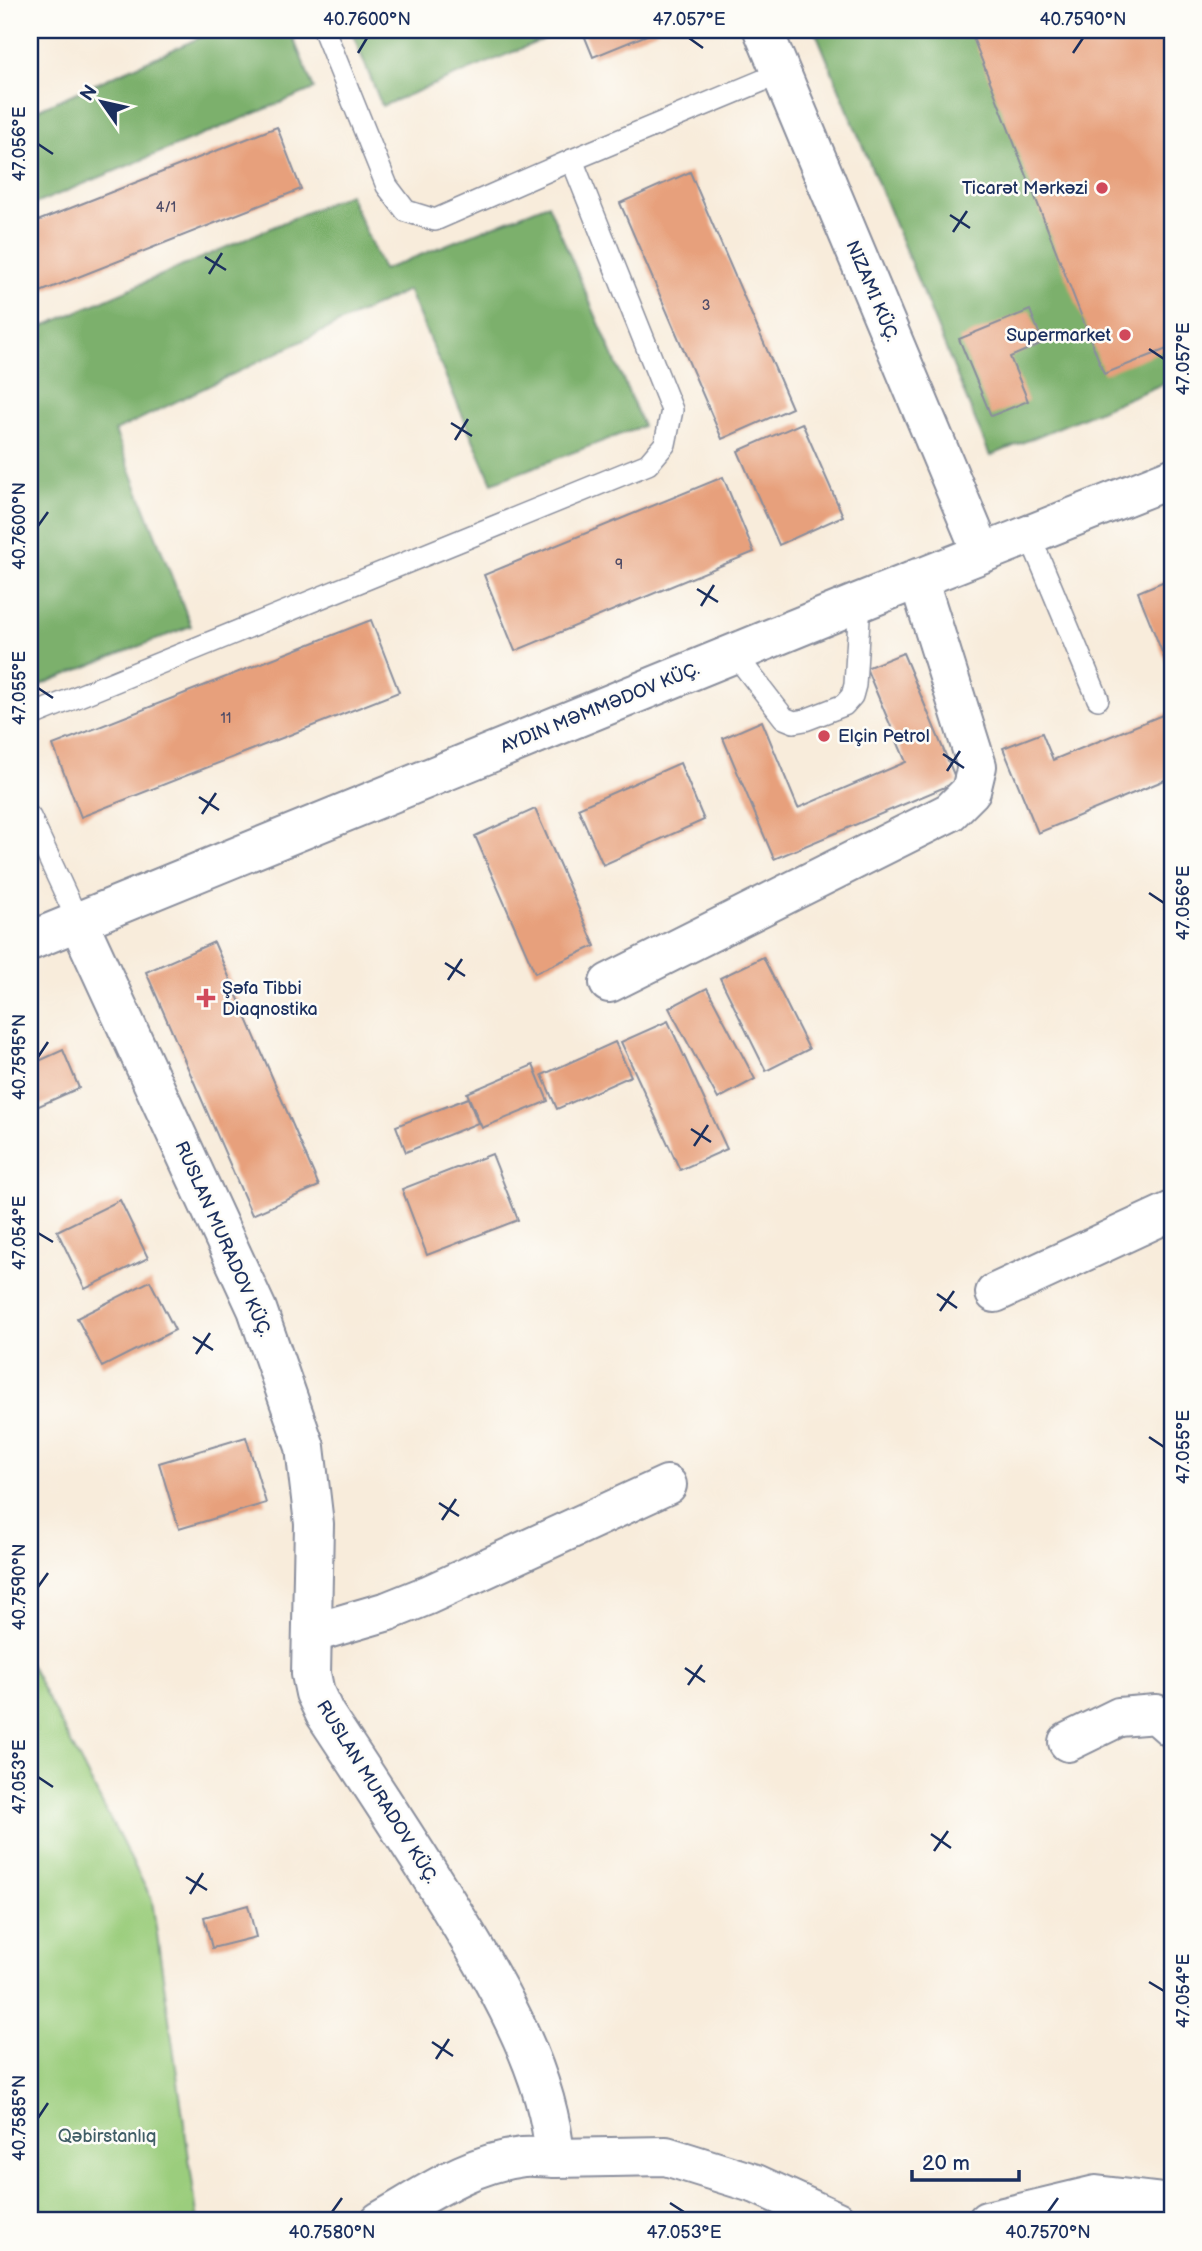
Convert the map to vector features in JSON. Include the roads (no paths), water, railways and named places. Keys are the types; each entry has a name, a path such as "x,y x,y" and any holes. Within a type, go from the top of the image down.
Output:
{"street":[{"name":"NIZAMI KÜÇ.","path":"763,30 982,552"},
{"path":"30,941 860,601 1172,478"},
{"path":"609,983 950,812 971,791 977,766 918,578"},
{"name":"RUSLAN MURADOV KÜÇ.","path":"78,921 257,1309 305,1447 314,1524 311,1674 314,1693 416,1852 475,1949 512,2018 544,2095 554,2132 555,2158"},
{"path":"995,1293 1172,1211"},
{"path":"313,1633 388,1611 428,1595 667,1485"},
{"path":"1068,1742 1119,1717 1156,1714 1172,1728"},
{"path":"380,2221 453,2178 498,2162 523,2157 666,2156 756,2184 837,2221"},
{"path":"987,2221 1096,2195 1172,2204"}],"lane":[{"path":"324,30 387,186 406,211 435,220 780,73"},
{"path":"30,716 648,464 665,443 672,410 572,160"},
{"path":"1029,534 1098,699"},
{"path":"734,653 784,718 794,722 805,720 844,705 852,695 855,685 860,601"},
{"path":"30,817 78,921"}],"place":[{"name":"Ticarət Mərkəzi","path":"1102,188"},
{"name":"Supermarket","path":"1125,335"},
{"name":"Elçin Petrol","path":"824,736"},
{"name":"Şəfa Tibbi Diaqnostika","path":"206,998"}],"park label":[{"name":"Qəbirstanlıq","path":"107,2136"}]}
